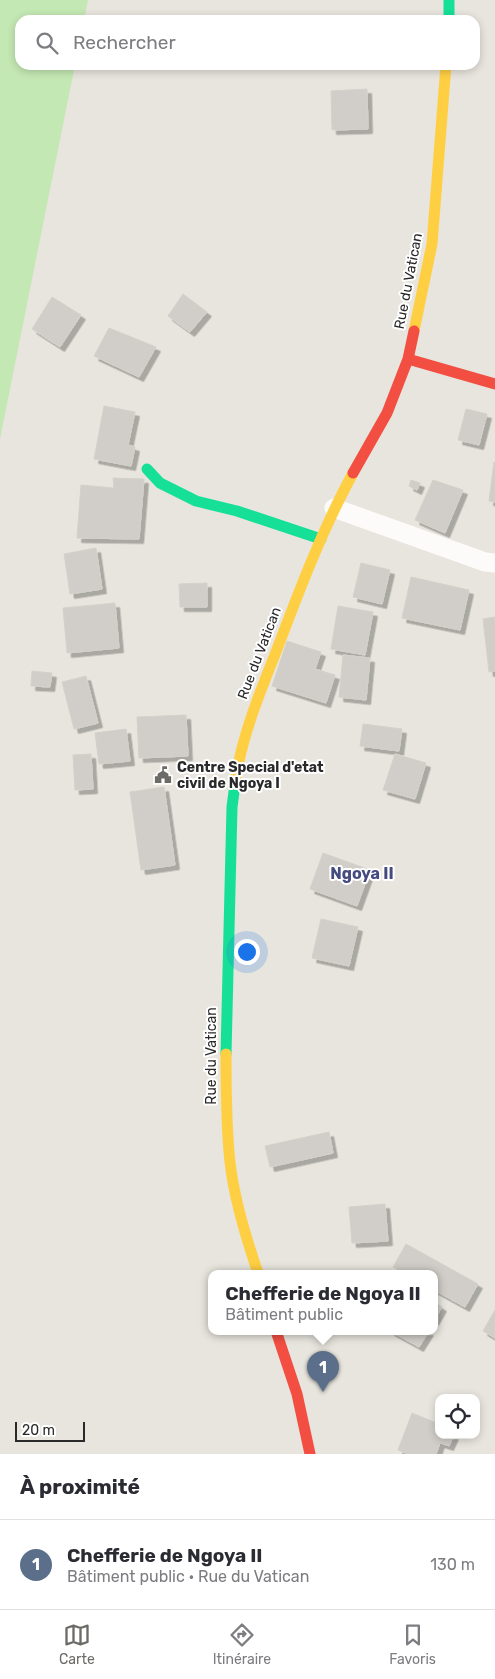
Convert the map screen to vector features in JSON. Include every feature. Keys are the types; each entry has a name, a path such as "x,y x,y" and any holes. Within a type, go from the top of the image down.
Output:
{"street":[{"path":"449,0 449,15"},
{"name":"Rue du Vatican","path":"257,1270 245,1234 230,1164 226,1117 232,807 236,768 248,725 287,622 334,508 387,413 408,359 432,244 446,70"},
{"path":"408,359 495,384"},
{"path":"147,469 160,483 196,501 237,511 321,539"},
{"path":"334,508 485,562 495,563"},
{"path":"277,1335 297,1394 310,1454"}],"green space":[{"path":"0,0 88,0 85,15 15,15 15,70 74,70 0,439"}],"building":[{"path":"367,89 368,129 332,130 331,91"},
{"path":"183,294 207,312 190,332 168,316"},
{"path":"52,297 81,315 60,347 32,329"},
{"path":"109,328 156,347 139,377 94,356"},
{"path":"104,406 135,412 128,445 135,447 131,466 94,459"},
{"path":"466,409 487,414 479,445 458,440"},
{"path":"495,462 495,502 489,501"},
{"path":"113,478 144,479 139,539 77,538 81,485 114,488"},
{"path":"411,480 420,483 417,490 409,486"},
{"path":"433,480 463,490 445,533 415,520"},
{"path":"96,548 102,589 70,594 64,554"},
{"path":"361,563 390,570 382,604 353,597"},
{"path":"411,577 469,590 460,630 402,618"},
{"path":"207,583 207,607 180,607 179,584"},
{"path":"115,603 119,648 67,653 63,608"},
{"path":"338,606 373,612 365,655 331,649"},
{"path":"495,617 495,671 489,672 483,619"},
{"path":"287,641 321,652 315,669 335,675 326,703 272,686"},
{"path":"343,655 370,658 366,700 339,697"},
{"path":"32,671 52,673 50,687 31,686"},
{"path":"86,676 98,723 74,729 62,682"},
{"path":"186,715 188,756 139,758 137,717"},
{"path":"363,724 402,729 399,751 360,746"},
{"path":"126,729 130,761 99,764 95,733"},
{"path":"91,754 93,789 75,790 73,755"},
{"path":"395,754 426,763 415,799 383,790"},
{"path":"164,787 175,865 141,870 130,792"},
{"path":"323,853 370,870 357,906 310,889"},
{"path":"321,919 358,927 349,966 312,958"},
{"path":"329,1132 333,1153 270,1167 265,1146"},
{"path":"385,1204 388,1241 352,1243 349,1207"},
{"path":"406,1244 478,1284 465,1307 438,1292 438,1270 398,1270 393,1267"},
{"path":"438,1304 442,1307 438,1314"},
{"path":"495,1310 495,1338 483,1331"},
{"path":"397,1335 426,1335 419,1347"},
{"path":"412,1413 435,1422 435,1439 452,1439 449,1446 440,1443 436,1454 408,1454 398,1450"}],"traffic: fast":[{"path":"449,0 449,15"},
{"path":"147,469 160,483 196,501 237,511 321,539"},
{"path":"226,1054 232,807 235,784"}],"traffic: slow":[{"path":"414,331 432,244 446,70"},
{"path":"235,784 246,733 263,684 331,516 353,473"},
{"path":"226,1054 227,1122 234,1190 257,1270"}],"traffic: jam":[{"path":"353,473 387,413 408,359 414,331"},
{"path":"408,359 495,384"},
{"path":"277,1335 297,1394 310,1454"}],"place":[{"name":"Centre Special d'etat civil de Ngoya I","path":"163,775"},
{"name":"Chefferie de Ngoya II","path":"323,1392"}],"district":[{"name":"Ngoya II","path":"362,873"}]}
